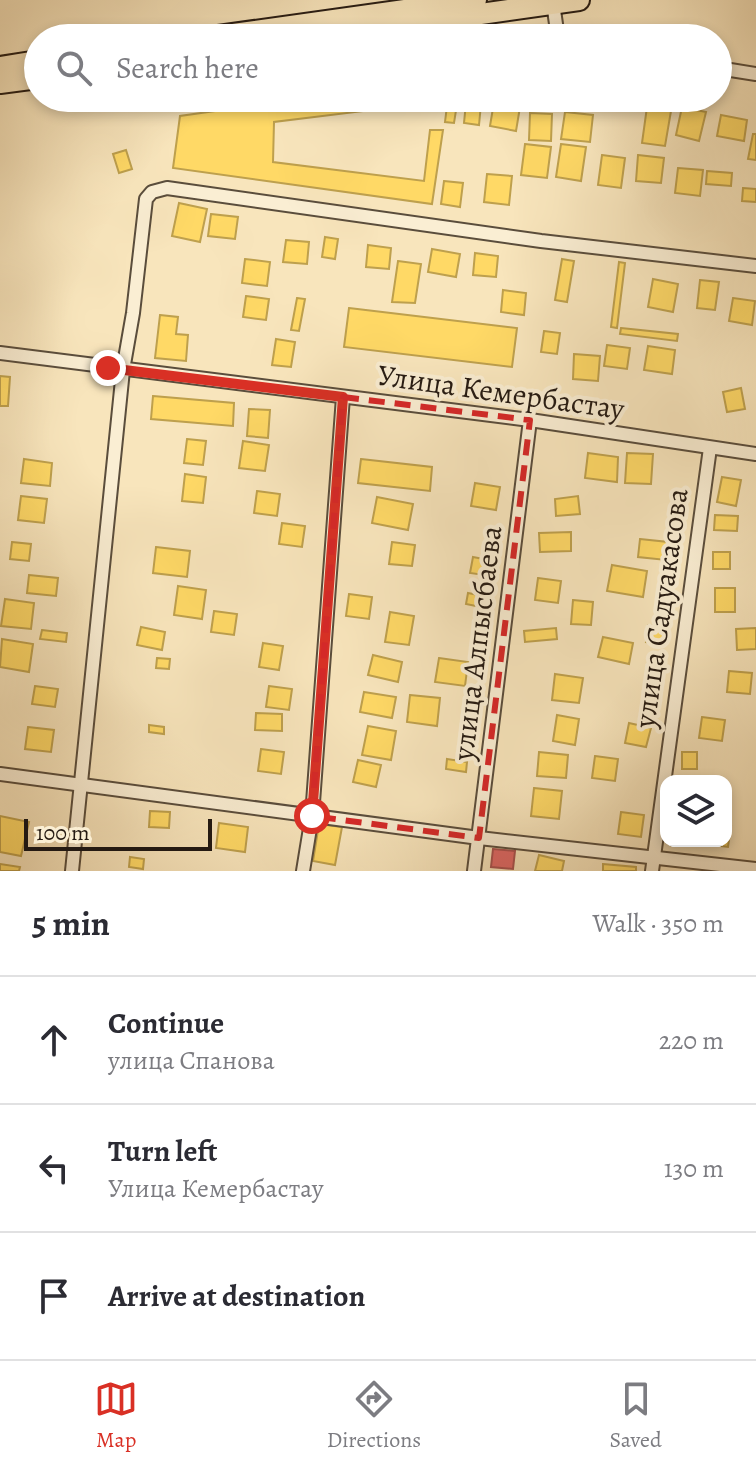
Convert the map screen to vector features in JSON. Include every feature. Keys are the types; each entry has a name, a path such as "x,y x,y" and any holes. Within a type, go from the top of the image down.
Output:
{"main road":[{"path":"304,24 476,0"},
{"path":"408,24 579,0"},
{"path":"0,67 24,63"},
{"path":"0,83 24,80"}],"street":[{"path":"553,3 556,24"},
{"path":"732,70 756,74"},
{"path":"72,871 123,370 146,199 152,192 167,188 541,241 756,266"},
{"name":"Улица Кемербастау","path":"0,353 530,420 756,454"},
{"path":"303,871 312,816 343,397"},
{"name":"улица Алпысбаева","path":"474,871 530,420"},
{"name":"улица Садуакасова","path":"652,871 710,448"},
{"path":"0,774 479,838 756,869"}],"highlighted area":[{"path":"343,397 530,420 479,838 312,816"}],"building: Homes":[{"path":"208,112 356,112 274,122 273,162 424,181 430,130 443,130 432,204 173,168 180,116"},
{"path":"446,112 456,112 454,123 445,122"},
{"path":"465,112 480,112 479,125 464,123"},
{"path":"492,112 519,112 516,131 490,126"},
{"path":"565,112 593,115 590,142 561,139"},
{"path":"646,112 671,112 665,146 642,143"},
{"path":"681,112 706,112 699,141 676,135"},
{"path":"530,113 552,114 551,141 529,140"},
{"path":"721,115 747,120 744,141 717,136"},
{"path":"753,134 756,134 756,160 748,159"},
{"path":"525,144 551,147 547,178 521,175"},
{"path":"561,144 586,147 581,181 556,177"},
{"path":"126,150 132,169 119,173 113,154"},
{"path":"602,155 625,158 621,188 598,185"},
{"path":"638,155 664,158 661,183 636,181"},
{"path":"678,168 703,170 700,196 675,193"},
{"path":"707,171 732,173 731,186 706,184"},
{"path":"487,174 512,176 509,205 484,202"},
{"path":"444,181 463,183 460,207 441,204"},
{"path":"743,188 756,189 756,202 742,201"},
{"path":"179,203 207,209 200,242 172,236"},
{"path":"211,214 238,217 235,239 208,236"},
{"path":"325,237 338,239 335,259 322,257"},
{"path":"286,240 309,242 307,264 283,262"},
{"path":"368,245 391,248 389,269 366,267"},
{"path":"432,249 460,254 456,277 428,272"},
{"path":"475,253 498,256 496,277 473,275"},
{"path":"245,259 270,262 267,286 242,283"},
{"path":"562,259 574,261 567,302 555,300"},
{"path":"398,261 421,264 415,303 392,302"},
{"path":"619,262 625,263 617,328 611,327"},
{"path":"653,279 678,284 673,312 648,307"},
{"path":"700,280 719,282 715,310 697,308"},
{"path":"503,290 526,293 524,315 501,312"},
{"path":"246,296 269,299 266,320 243,317"},
{"path":"297,298 305,299 299,331 291,330"},
{"path":"733,298 755,301 752,325 729,321"},
{"path":"349,308 517,328 512,367 344,347"},
{"path":"160,315 178,317 176,334 188,335 186,361 155,358"},
{"path":"621,328 678,334 677,341 620,334"},
{"path":"544,331 560,333 557,354 541,352"},
{"path":"276,339 295,342 291,367 272,365"},
{"path":"607,345 630,348 627,369 604,366"},
{"path":"648,346 675,350 672,374 644,370"},
{"path":"574,354 600,356 598,381 573,379"},
{"path":"0,376 10,377 8,406 0,406"},
{"path":"741,388 745,409 727,412 723,392"},
{"path":"153,396 234,403 233,426 151,419"},
{"path":"249,409 270,410 268,438 247,436"},
{"path":"187,439 206,441 203,465 184,463"},
{"path":"243,441 269,445 265,471 239,468"},
{"path":"588,453 618,457 617,482 585,478"},
{"path":"627,453 653,454 651,484 625,483"},
{"path":"24,459 52,463 50,486 21,483"},
{"path":"361,459 432,467 430,491 358,483"},
{"path":"185,474 206,477 203,503 182,501"},
{"path":"722,477 741,480 736,506 717,502"},
{"path":"475,483 500,487 496,510 471,506"},
{"path":"257,491 280,494 277,516 254,513"},
{"path":"21,496 47,499 44,523 18,520"},
{"path":"578,496 580,514 556,516 555,499"},
{"path":"377,497 413,504 408,530 372,523"},
{"path":"715,515 738,516 737,531 714,530"},
{"path":"282,523 305,526 302,547 279,544"},
{"path":"571,532 571,551 540,552 539,533"},
{"path":"640,539 668,542 666,560 638,557"},
{"path":"12,542 31,544 29,561 10,559"},
{"path":"392,542 415,545 412,566 389,564"},
{"path":"156,547 190,551 187,577 153,573"},
{"path":"713,552 730,552 730,569 713,569"},
{"path":"473,557 494,561 491,576 470,573"},
{"path":"612,565 647,571 643,597 607,591"},
{"path":"29,575 58,578 56,596 27,593"},
{"path":"538,578 561,581 558,603 535,600"},
{"path":"178,586 206,590 202,619 174,615"},
{"path":"715,588 735,588 735,612 715,612"},
{"path":"468,593 489,597 486,608 466,604"},
{"path":"349,594 372,597 369,619 346,616"},
{"path":"5,599 34,603 31,629 1,626"},
{"path":"573,600 593,602 591,625 571,624"},
{"path":"214,611 237,614 234,635 211,632"},
{"path":"390,612 414,616 409,645 385,642"},
{"path":"648,625 667,627 665,644 646,642"},
{"path":"141,627 165,632 162,650 137,645"},
{"path":"556,628 557,639 525,642 524,631"},
{"path":"756,628 756,649 737,650 736,629"},
{"path":"42,630 67,633 66,642 40,639"},
{"path":"603,637 633,643 629,664 598,657"},
{"path":"2,639 33,644 29,672 0,667"},
{"path":"263,643 283,646 279,670 259,667"},
{"path":"373,655 402,662 398,682 368,675"},
{"path":"157,658 170,659 169,669 156,668"},
{"path":"439,658 468,662 465,686 435,682"},
{"path":"729,671 752,673 750,694 727,692"},
{"path":"555,674 583,678 579,703 552,700"},
{"path":"647,685 660,687 657,705 644,702"},
{"path":"35,686 58,689 55,707 32,704"},
{"path":"269,686 292,689 289,710 266,707"},
{"path":"364,692 396,697 392,718 360,712"},
{"path":"410,695 440,698 437,726 407,722"},
{"path":"256,713 282,714 282,731 255,730"},
{"path":"557,715 579,719 575,745 553,741"},
{"path":"702,717 725,720 722,741 699,738"},
{"path":"629,723 651,728 646,747 625,743"},
{"path":"149,725 164,727 164,734 149,732"},
{"path":"368,726 396,731 391,760 362,755"},
{"path":"28,727 54,730 51,752 25,749"},
{"path":"261,749 284,752 281,774 258,771"},
{"path":"539,752 568,755 566,778 537,776"},
{"path":"682,752 697,752 697,769 682,769"},
{"path":"595,756 618,759 615,781 592,778"},
{"path":"447,759 467,762 466,772 446,769"},
{"path":"358,760 381,765 376,787 353,782"},
{"path":"534,788 562,791 559,819 531,816"},
{"path":"150,811 170,812 169,828 149,827"},
{"path":"621,812 644,815 641,837 618,834"},
{"path":"0,816 29,822 21,856 0,852"},
{"path":"219,823 248,827 245,852 216,848"},
{"path":"319,824 342,827 335,865 313,861"},
{"path":"539,855 564,861 562,871 535,871"},
{"path":"130,857 144,859 143,869 129,867"},
{"path":"0,864 20,867 19,871 0,871"},
{"path":"603,864 636,867 636,871 603,871"}],"building: Shops":[{"path":"493,849 515,851 513,869 491,867"}],"route":[{"path":"108,368 343,397 312,816"}]}
